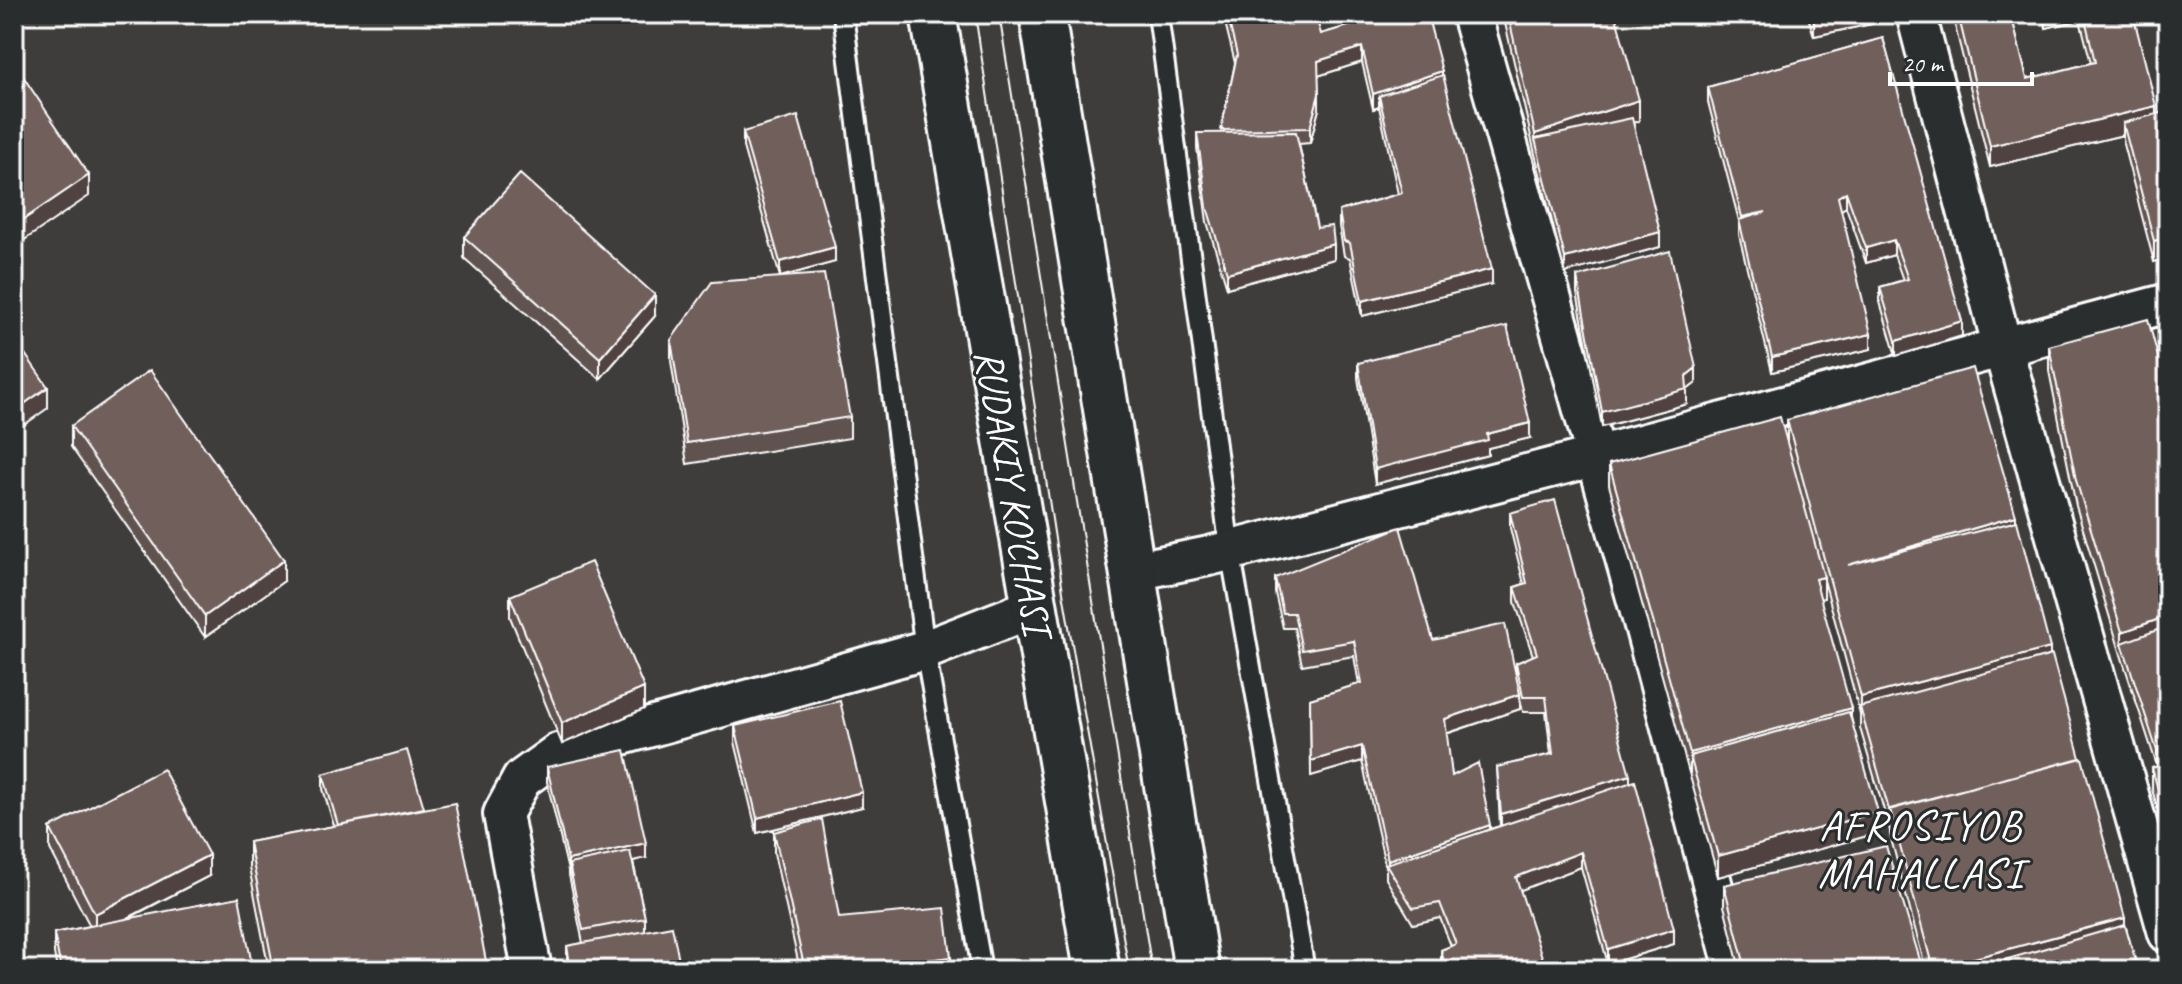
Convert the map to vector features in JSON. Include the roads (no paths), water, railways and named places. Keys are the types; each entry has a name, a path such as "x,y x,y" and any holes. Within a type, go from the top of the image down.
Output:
{"main road":[{"name":"RUDAKIY KO'CHASI","path":"933,14 1097,970"},
{"path":"1042,14 1130,572 1197,970"}],"street":[{"path":"1471,14 1593,457 1645,629 1735,970"},
{"path":"1916,14 2003,349 2168,933"},
{"path":"1130,572 1230,550 1593,457 2168,303"},
{"path":"532,970 503,814 522,779 558,753 925,650 1033,608"}],"lane":[{"path":"843,14 925,650 982,970"},
{"path":"1158,14 1230,550 1305,970"}],"tram line":[{"path":"975,14 1064,598 1129,970"},
{"path":"999,14 1152,970"}],"district":[{"name":"AFROSIYOB MAHALLASI","path":"1921,849"}]}
